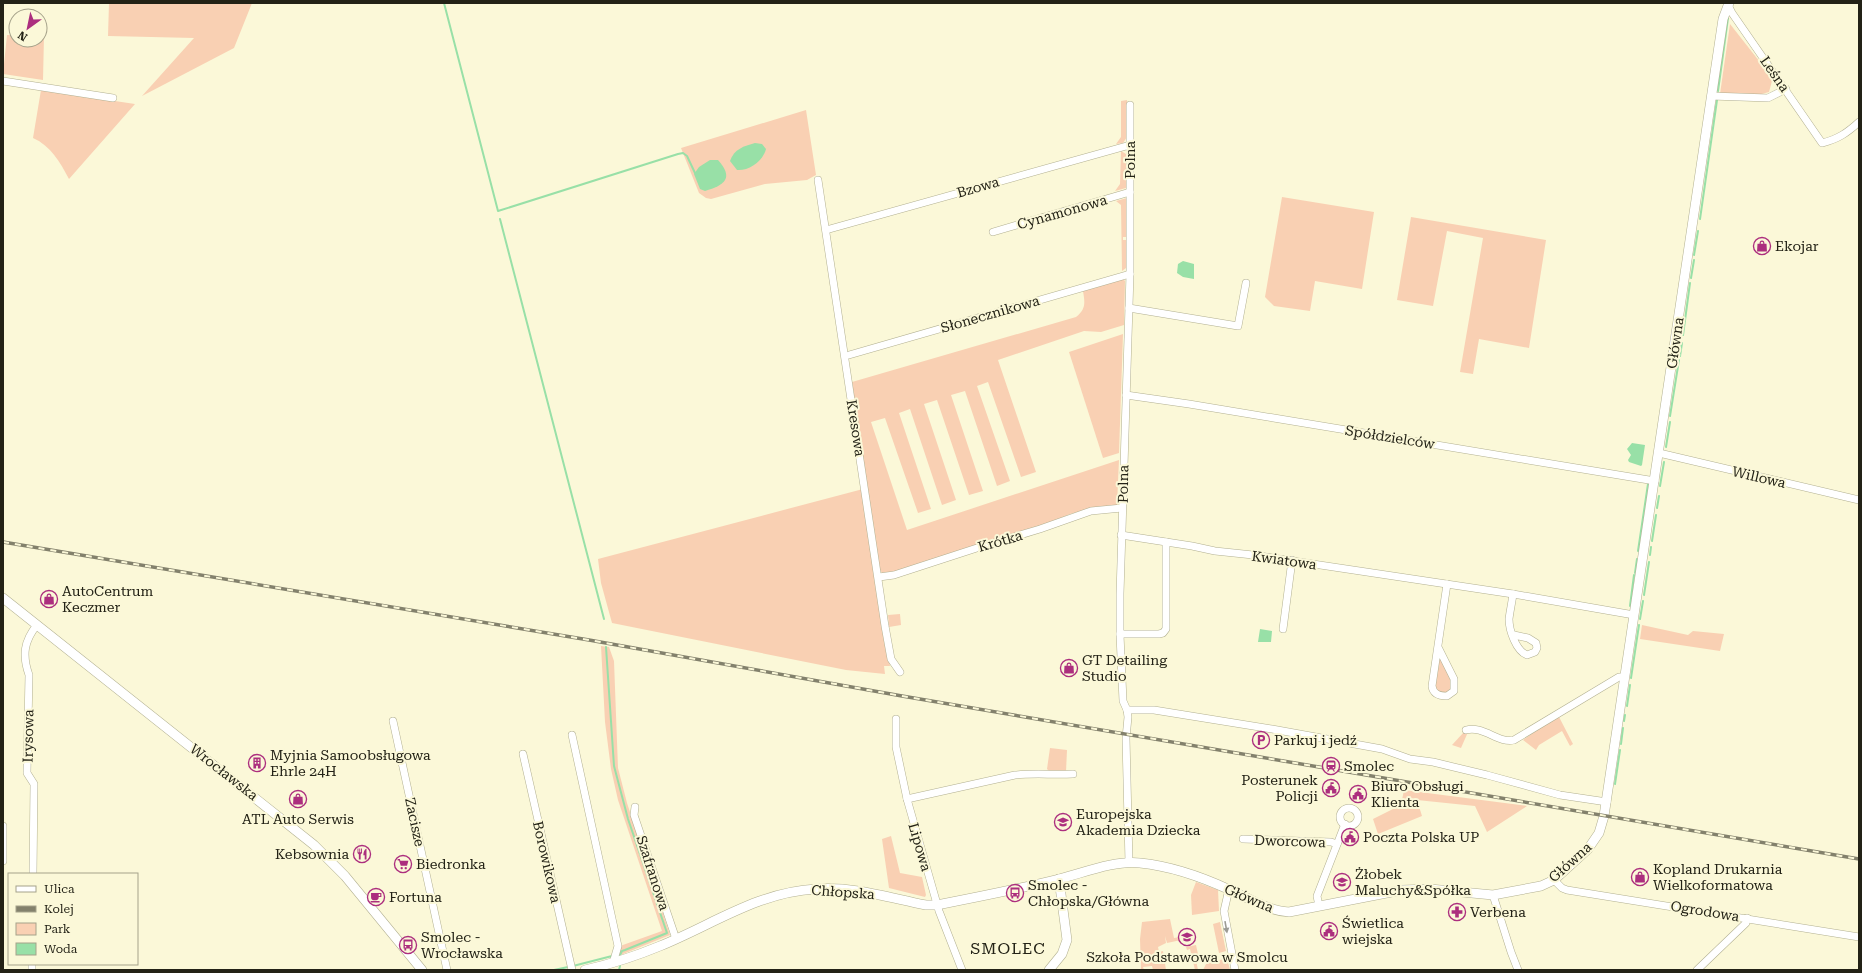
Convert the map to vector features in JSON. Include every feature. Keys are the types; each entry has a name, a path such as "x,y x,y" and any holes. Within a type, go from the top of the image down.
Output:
{"street":[{"name":"Leśna","path":"1728,6 1822,143 1834,140 1844,135 1859,122"},
{"name":"Główna","path":"1059,879 1129,863 1150,864 1205,880 1229,889 1267,907 1280,911 1302,910 1373,894 1406,889 1430,889 1493,895 1541,886 1554,880 1592,844 1601,826 1607,802 1711,96 1728,6"},
{"path":"3,81 113,98"},
{"path":"1711,96 1768,98 1786,89"},
{"name":"Polna","path":"1129,863 1126,738 1127,710 1123,701 1120,634 1121,535 1130,274 1130,105"},
{"name":"Bzowa","path":"826,230 1130,145"},
{"name":"Kresowa","path":"818,180 891,659 900,672"},
{"name":"Cynamonowa","path":"993,232 1130,192"},
{"name":"Słonecznikowa","path":"849,355 1130,274"},
{"path":"1129,308 1238,326 1246,283"},
{"name":"Spółdzielców","path":"1126,395 1189,404 1655,481"},
{"name":"Willowa","path":"1659,453 1859,500"},
{"name":"Krótka","path":"879,577 894,575 1040,529 1091,511 1122,508"},
{"name":"Kwiatowa","path":"1121,535 1216,551 1292,560 1513,594 1634,615"},
{"path":"1120,634 1159,634 1166,629 1166,542"},
{"path":"1283,629 1292,560"},
{"path":"1438,647 1455,684 1454,691 1447,696 1438,696 1432,689 1438,647 1447,584"},
{"path":"1513,594 1509,620 1510,628 1514,635"},
{"name":"Wrocławska","path":"3,598 253,795 326,855 422,970"},
{"name":"Irysowa","path":"33,873 34,784 27,773 29,675 26,664 26,640 37,625"},
{"path":"1466,730 1477,730 1506,741 1514,740 1619,676 1625,677"},
{"path":"1127,710 1154,710 1272,728 1382,749 1410,759 1433,762 1479,773 1560,795 1607,802"},
{"name":"Lipowa","path":"896,719 896,747 907,799 937,905 962,970"},
{"name":"Zacisze","path":"393,721 446,970"},
{"path":"572,735 618,946 613,963"},
{"name":"Borowikowa","path":"523,754 572,970"},
{"path":"907,799 1015,775 1030,774 1049,776 1073,774"},
{"name":"Szafranowa","path":"635,807 634,815 676,939"},
{"name":"Dworcowa","path":"1319,906 1318,896 1345,824"},
{"path":"3,861 4,826"},
{"name":"Dworcowa","path":"1243,839 1331,842 1337,844"},
{"path":"1049,970 1062,954 1067,940 1059,879"},
{"name":"Chłopska","path":"585,970 613,963 660,946 770,896 797,890 824,888 850,890 926,905 937,905 1059,879"},
{"name":"Ogrodowa","path":"1554,880 1566,890 1859,937"},
{"path":"1229,889 1224,911 1235,970"},
{"path":"1493,895 1510,952 1518,970"},
{"path":"1697,970 1746,922 1747,918"}],"green space":[{"path":"109,3 252,3 234,48 142,96 194,38 108,36"},
{"path":"1730,24 1763,66 1772,81 1769,92 1758,95 1720,94"},
{"path":"7,35 8,48 44,48 43,80 3,74"},
{"path":"41,90 135,104 69,179 50,150 45,145 33,138"},
{"path":"1127,100 1127,137 1123,143 1116,144 1121,137 1121,101"},
{"path":"806,110 816,175 807,180 765,184 711,199 706,198 699,193 681,148"},
{"path":"1121,151 1126,154 1126,188 1115,191 1120,184"},
{"path":"1282,197 1374,212 1362,289 1315,281 1310,311 1274,306 1265,297"},
{"path":"1127,198 1127,237 1123,237 1123,240 1127,240 1126,268 1122,271 1121,205 1116,201"},
{"path":"1411,217 1546,240 1529,348 1479,339 1473,374 1460,372 1483,238 1447,231 1433,306 1397,300"},
{"path":"1123,279 1125,281 1124,325 1101,332 1084,331 998,360 1036,472 1021,477 988,382 977,386 1010,481 997,486 965,391 951,395 983,491 969,495 937,400 924,404 956,500 942,505 910,409 899,413 931,509 918,513 885,418 871,422 907,530 1119,460 1117,505 1070,514 1048,524 887,574 882,573 880,570 852,382 1076,317 1082,311 1084,306 1083,291"},
{"path":"1123,334 1119,453 1103,458 1069,352"},
{"path":"863,489 890,666 884,666 885,674 846,670 612,623 601,583 598,559"},
{"path":"900,614 901,625 889,627 888,615"},
{"path":"1642,625 1688,635 1693,631 1724,634 1720,651 1640,639"},
{"path":"601,646 609,647 614,661 618,768 627,803 670,935 618,956 620,946 662,931 618,800 611,769 605,722"},
{"path":"1438,660 1442,660 1453,686 1447,694 1436,690 1434,684"},
{"path":"1558,715 1573,744 1570,746 1562,731 1539,745 1536,750 1523,740"},
{"path":"1464,732 1468,732 1461,748 1452,745"},
{"path":"1050,748 1067,750 1066,772 1050,772 1047,769"},
{"path":"1404,790 1527,806 1487,832 1475,806 1417,800 1422,816 1378,834 1373,819 1401,805"},
{"path":"891,836 900,873 922,877 926,895 925,897 889,888 882,839"},
{"path":"1196,882 1218,890 1219,911 1192,915 1191,895"},
{"path":"1170,919 1174,938 1180,937 1181,940 1167,943 1165,936 1166,943 1158,947 1159,952 1163,951 1166,970 1153,970 1152,966 1143,967 1144,970 1141,970 1140,939 1142,922"},
{"path":"1220,922 1226,951 1219,953 1213,924"},
{"path":"1196,945 1199,959 1196,960 1198,970 1195,970 1190,949 1187,950 1186,947"},
{"path":"1227,958 1230,970 1203,970 1206,964"}],"water":[{"path":"755,143 762,144 766,149 762,157 751,167 737,170 730,161 734,154 747,145"},
{"path":"710,160 718,160 726,172 726,176 725,180 718,186 705,191 700,189 694,174 699,167"},
{"path":"1183,261 1194,264 1194,279 1183,277 1177,273 1178,264"},
{"path":"1632,443 1645,445 1641,466 1629,462 1628,460 1631,455 1627,449"},
{"path":"1260,629 1272,631 1271,642 1258,642"}],"waterway":[{"path":"444,3 498,211 683,153 687,156 695,173"},
{"path":"1718,91 1728,18"},
{"path":"1700,219 1717,100"},
{"path":"500,219 604,619"},
{"path":"1694,255 1698,231"},
{"path":"1691,278 1694,260"},
{"path":"1683,335 1690,283"},
{"path":"1680,356 1682,343"},
{"path":"1670,416 1679,360"},
{"path":"1666,447 1670,422"},
{"path":"1660,486 1664,462"},
{"path":"1638,551 1648,484"},
{"path":"1657,508 1659,496"},
{"path":"1652,541 1656,515"},
{"path":"1650,555 1651,547"},
{"path":"1635,573 1637,559"},
{"path":"1644,595 1649,562"},
{"path":"1630,606 1634,575"},
{"path":"1640,619 1643,601"},
{"path":"1631,678 1639,625"},
{"path":"606,647 614,766 628,819 667,933 622,951 620,955"},
{"path":"1627,706 1630,685"},
{"path":"1624,721 1625,715"},
{"path":"1621,744 1623,728"},
{"path":"1615,784 1620,750"},
{"path":"573,966 612,956"},
{"path":"619,970 620,966"},
{"path":"554,970 568,967"}],"railway":[{"path":"3,542 589,640 902,696 1859,859"}],"place":[{"name":"Ekojar","path":"1762,246"},
{"name":"AutoCentrum Keczmer","path":"49,599"},
{"name":"GT Detailing Studio","path":"1069,668"},
{"name":"Parkuj i jedź","path":"1261,740"},
{"name":"Myjnia Samoobsługowa Ehrle 24H","path":"257,763"},
{"name":"Smolec","path":"1331,766"},
{"name":"Posterunek Policji","path":"1331,788"},
{"name":"Biuro Obsługi Klienta","path":"1358,794"},
{"name":"ATL Auto Serwis","path":"298,799"},
{"name":"Europejska Akademia Dziecka","path":"1063,822"},
{"name":"Poczta Polska UP","path":"1350,837"},
{"name":"Kebsownia","path":"362,854"},
{"name":"Biedronka","path":"403,864"},
{"name":"Kopland Drukarnia Wielkoformatowa","path":"1640,877"},
{"name":"Żłobek Maluchy&Spółka","path":"1342,882"},
{"name":"Smolec - Chłopska/Główna","path":"1015,893"},
{"name":"Fortuna","path":"376,897"},
{"name":"Verbena","path":"1457,912"},
{"name":"Świetlica wiejska","path":"1329,931"},
{"name":"Szkoła Podstawowa w Smolcu","path":"1187,937"},
{"name":"Smolec - Wrocławska","path":"408,945"}],"district":[{"name":"SMOLEC","path":"1008,948"}]}
